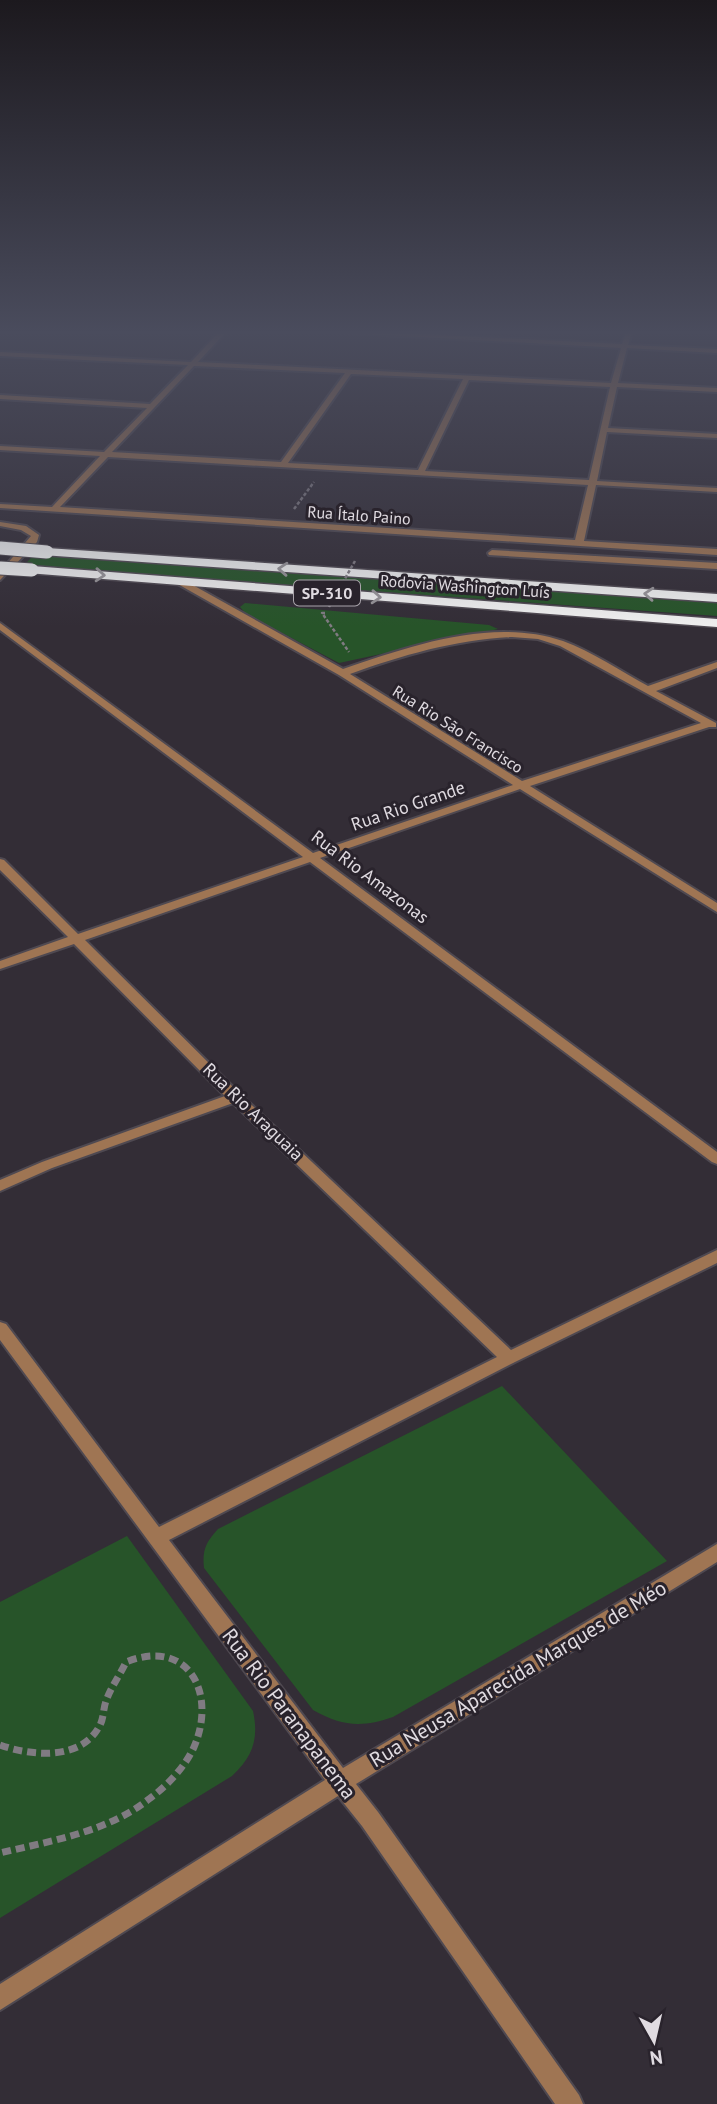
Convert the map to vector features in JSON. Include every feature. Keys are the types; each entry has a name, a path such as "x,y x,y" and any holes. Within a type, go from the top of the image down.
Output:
{"highway":[{"name":"Rodovia Washington Luís","path":"0,548 717,598"},
{"name":"Rodovia Washington Luís","path":"0,568 717,623"}],"street":[{"path":"52,510 129,430"},
{"path":"284,463 308,430"},
{"path":"420,472 441,430"},
{"path":"579,543 605,430"},
{"path":"608,430 717,436"},
{"path":"0,448 717,490"},
{"name":"Rua Ítalo Paino","path":"0,506 717,552"},
{"path":"0,524 23,528 35,535 34,540 0,577"},
{"path":"492,553 717,566"},
{"name":"Rua Rio São Francisco","path":"179,581 342,674 717,908"},
{"name":"Rua Rio Amazonas","path":"0,626 717,1159"},
{"path":"342,674 359,667 493,633 523,634 551,639 713,726"},
{"path":"648,690 717,665"},
{"name":"Rua Rio Grande","path":"0,965 520,786 713,726"},
{"name":"Rua Rio Araguaia","path":"0,863 235,1097 509,1357"},
{"path":"0,1186 47,1165 235,1097"},
{"path":"157,1537 509,1357 717,1256"},
{"name":"Rua Rio Paranapanema","path":"0,1328 340,1783 370,1819 570,2104"},
{"name":"Rua Neusa Aparecida Marques de Méo","path":"0,1998 340,1783 713,1561"}],"path":[{"path":"284,524 324,467"},
{"path":"329,607 355,561"},
{"path":"329,612 322,613 359,667"},
{"path":"0,1745 32,1754 56,1754 78,1746 99,1729 106,1703 126,1662 149,1654 174,1657 192,1672 201,1694 198,1730 185,1763 148,1801 89,1829 0,1853"}],"green space":[{"path":"35,554 717,601 717,616 23,566"},
{"path":"245,603 489,625 498,629 339,663 246,614 240,607"},
{"path":"502,1386 667,1561 393,1717 371,1723 352,1724 313,1710 204,1568 204,1551 208,1542 218,1529"},
{"path":"127,1536 253,1711 253,1746 232,1776 0,1918 0,1602"}]}
